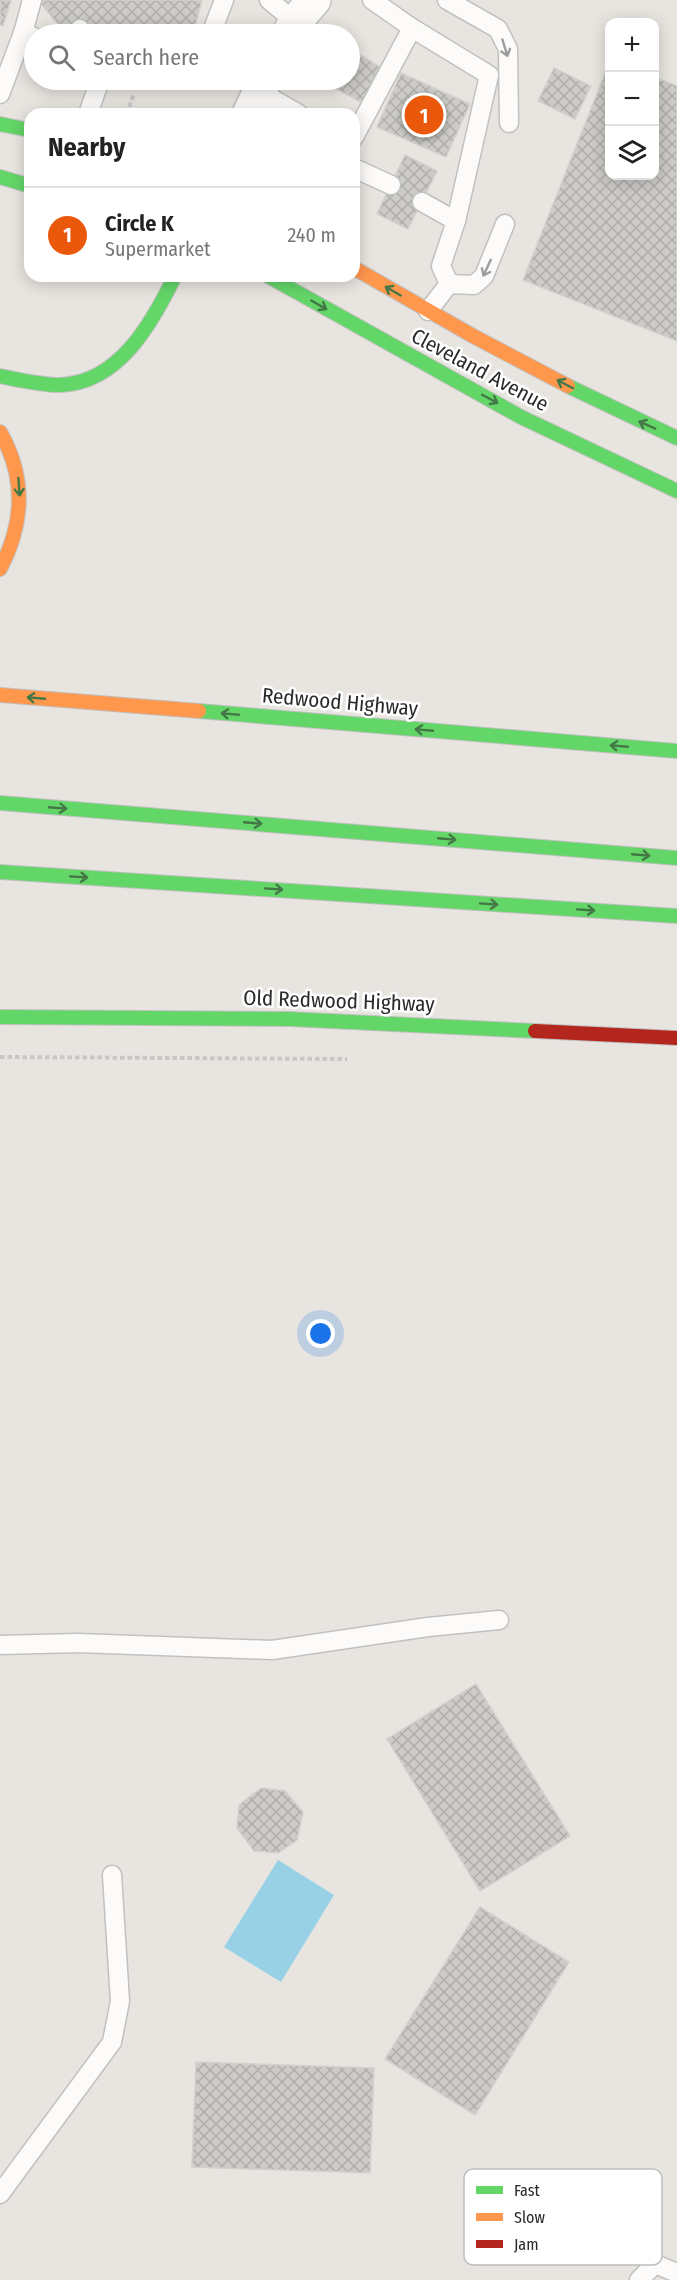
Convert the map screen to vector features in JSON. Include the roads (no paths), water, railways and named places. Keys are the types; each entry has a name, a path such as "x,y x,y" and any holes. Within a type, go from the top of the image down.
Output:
{"main road":[{"path":"0,123 24,129"},
{"path":"0,177 24,184"},
{"name":"Cleveland Avenue","path":"360,271 616,411 677,438"},
{"path":"0,376 36,383 58,384 83,381 100,373 121,357 141,334 164,301 173,282"},
{"name":"Cleveland Avenue","path":"279,282 390,345 607,461 677,491"},
{"path":"0,432 10,451 20,483 15,536 0,569"},
{"name":"Redwood Highway","path":"0,695 677,751"},
{"path":"0,803 677,858"},
{"path":"0,872 677,916"},
{"name":"Old Redwood Highway","path":"0,1017 289,1019 677,1038"}],"lane":[{"path":"30,24 32,0"},
{"path":"216,24 224,0"},
{"path":"269,0 299,19"},
{"path":"372,0 412,28 489,75 456,221 441,266 449,284"},
{"path":"447,0 498,29 508,49 509,123"},
{"path":"360,126 412,28"},
{"path":"1,83 24,44"},
{"path":"90,108 96,90"},
{"path":"258,95 286,108"},
{"path":"360,171 391,185"},
{"path":"422,202 456,221"},
{"path":"449,284 474,285 484,276 506,224"},
{"path":"429,311 449,284"},
{"path":"0,1645 78,1643 272,1650 428,1627 499,1620"},
{"path":"0,2194 112,2042 120,2001 112,1875"},
{"path":"639,2280 654,2265"},
{"path":"657,2265 677,2273"}],"water":[{"path":"278,1860 334,1895 281,1982 224,1947"}],"place":[{"name":"Circle K","path":"424,115"}]}
